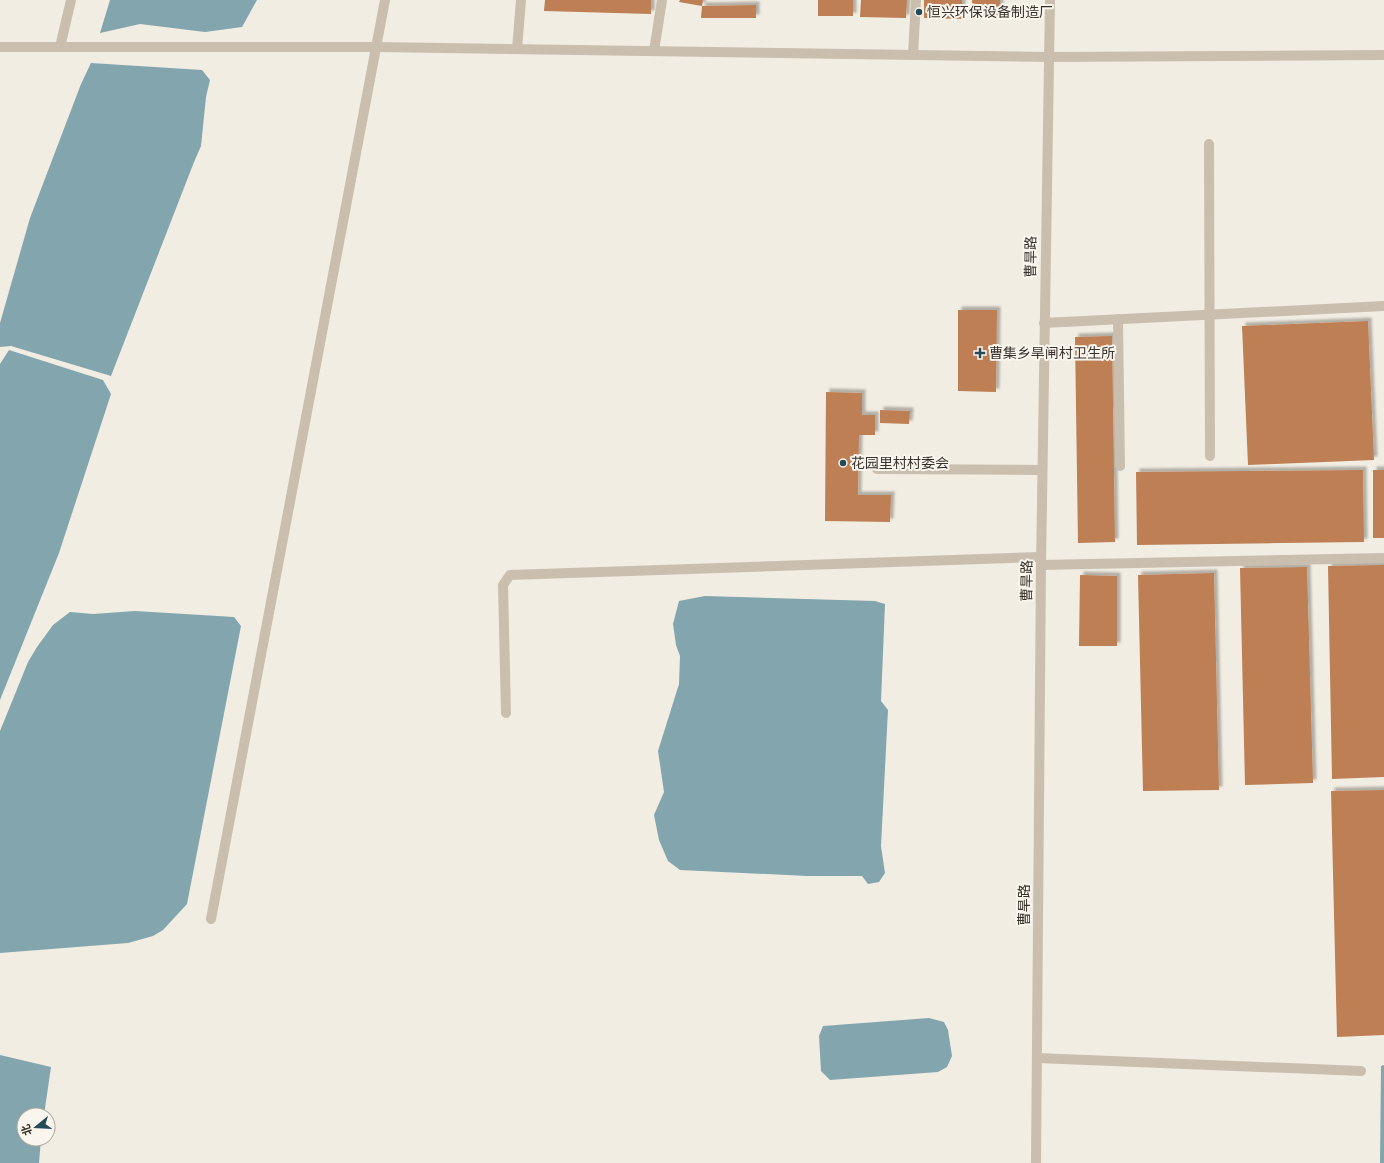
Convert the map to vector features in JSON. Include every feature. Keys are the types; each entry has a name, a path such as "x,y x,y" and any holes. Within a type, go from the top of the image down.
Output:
{"street":[{"path":"60,47 71,0"},
{"path":"211,919 385,0"},
{"path":"517,49 521,0"},
{"path":"654,51 662,0"},
{"path":"913,55 916,0"},
{"name":"曹旱路","path":"1036,1163 1042,470 1050,0"},
{"path":"0,47 376,47 1048,57 1384,55"},
{"path":"1209,144 1210,456"},
{"path":"1044,323 1384,306"},
{"path":"1118,319 1120,466"},
{"path":"877,469 1042,470"},
{"path":"506,713 503,585 510,575 1041,561 1384,558"},
{"path":"1037,1058 1361,1071"}],"water":[{"path":"110,0 257,0 242,27 205,32 140,24 100,33"},
{"path":"91,63 202,70 210,80 206,97 201,146 111,376 11,346 0,347 0,323 30,218 81,84"},
{"path":"9,350 103,380 111,394 59,553 0,700 0,364"},
{"path":"705,596 875,601 885,604 881,701 888,710 881,846 885,873 879,882 868,884 862,876 807,876 680,870 668,861 659,840 654,815 664,792 658,751 679,684 680,656 676,645 673,624 679,601"},
{"path":"135,611 234,617 241,626 187,904 163,930 153,936 128,943 0,953 0,731 28,662 53,625 70,612 93,614"},
{"path":"929,1018 944,1022 948,1030 952,1056 947,1067 938,1072 830,1080 821,1071 819,1036 823,1026"},
{"path":"0,1055 51,1067 45,1107 16,1107 16,1147 40,1147 39,1163 0,1163"},
{"path":"1384,1065 1384,1163 1380,1163 1381,1066"}],"building":[{"path":"545,0 651,0 651,14 544,11"},
{"path":"680,0 703,0 702,6 679,2"},
{"path":"818,0 853,0 853,16 818,16"},
{"path":"861,0 907,0 906,18 860,17"},
{"path":"924,0 962,0 962,19 924,18"},
{"path":"972,0 1000,0 999,18 972,17"},
{"path":"756,5 756,18 701,18 702,6"},
{"path":"958,310 997,310 996,392 958,391"},
{"path":"1368,321 1374,460 1248,465 1242,326"},
{"path":"1112,336 1115,542 1078,543 1075,337"},
{"path":"826,392 862,393 862,415 875,415 875,435 859,435 858,495 891,495 890,522 825,521"},
{"path":"880,410 910,411 909,424 880,423"},
{"path":"1363,470 1364,542 1137,545 1136,472"},
{"path":"1373,470 1384,470 1384,538 1373,538"},
{"path":"1384,565 1384,777 1332,779 1328,566"},
{"path":"1307,567 1313,783 1245,785 1240,568"},
{"path":"1214,573 1219,790 1143,791 1138,575"},
{"path":"1080,575 1117,576 1117,646 1079,646"},
{"path":"1384,790 1384,1035 1337,1037 1331,791"}],"place":[{"name":"恒兴环保设备制造厂","path":"919,12"},
{"name":"曹集乡旱闸村卫生所","path":"980,353"},
{"name":"花园里村村委会","path":"843,463"}]}
